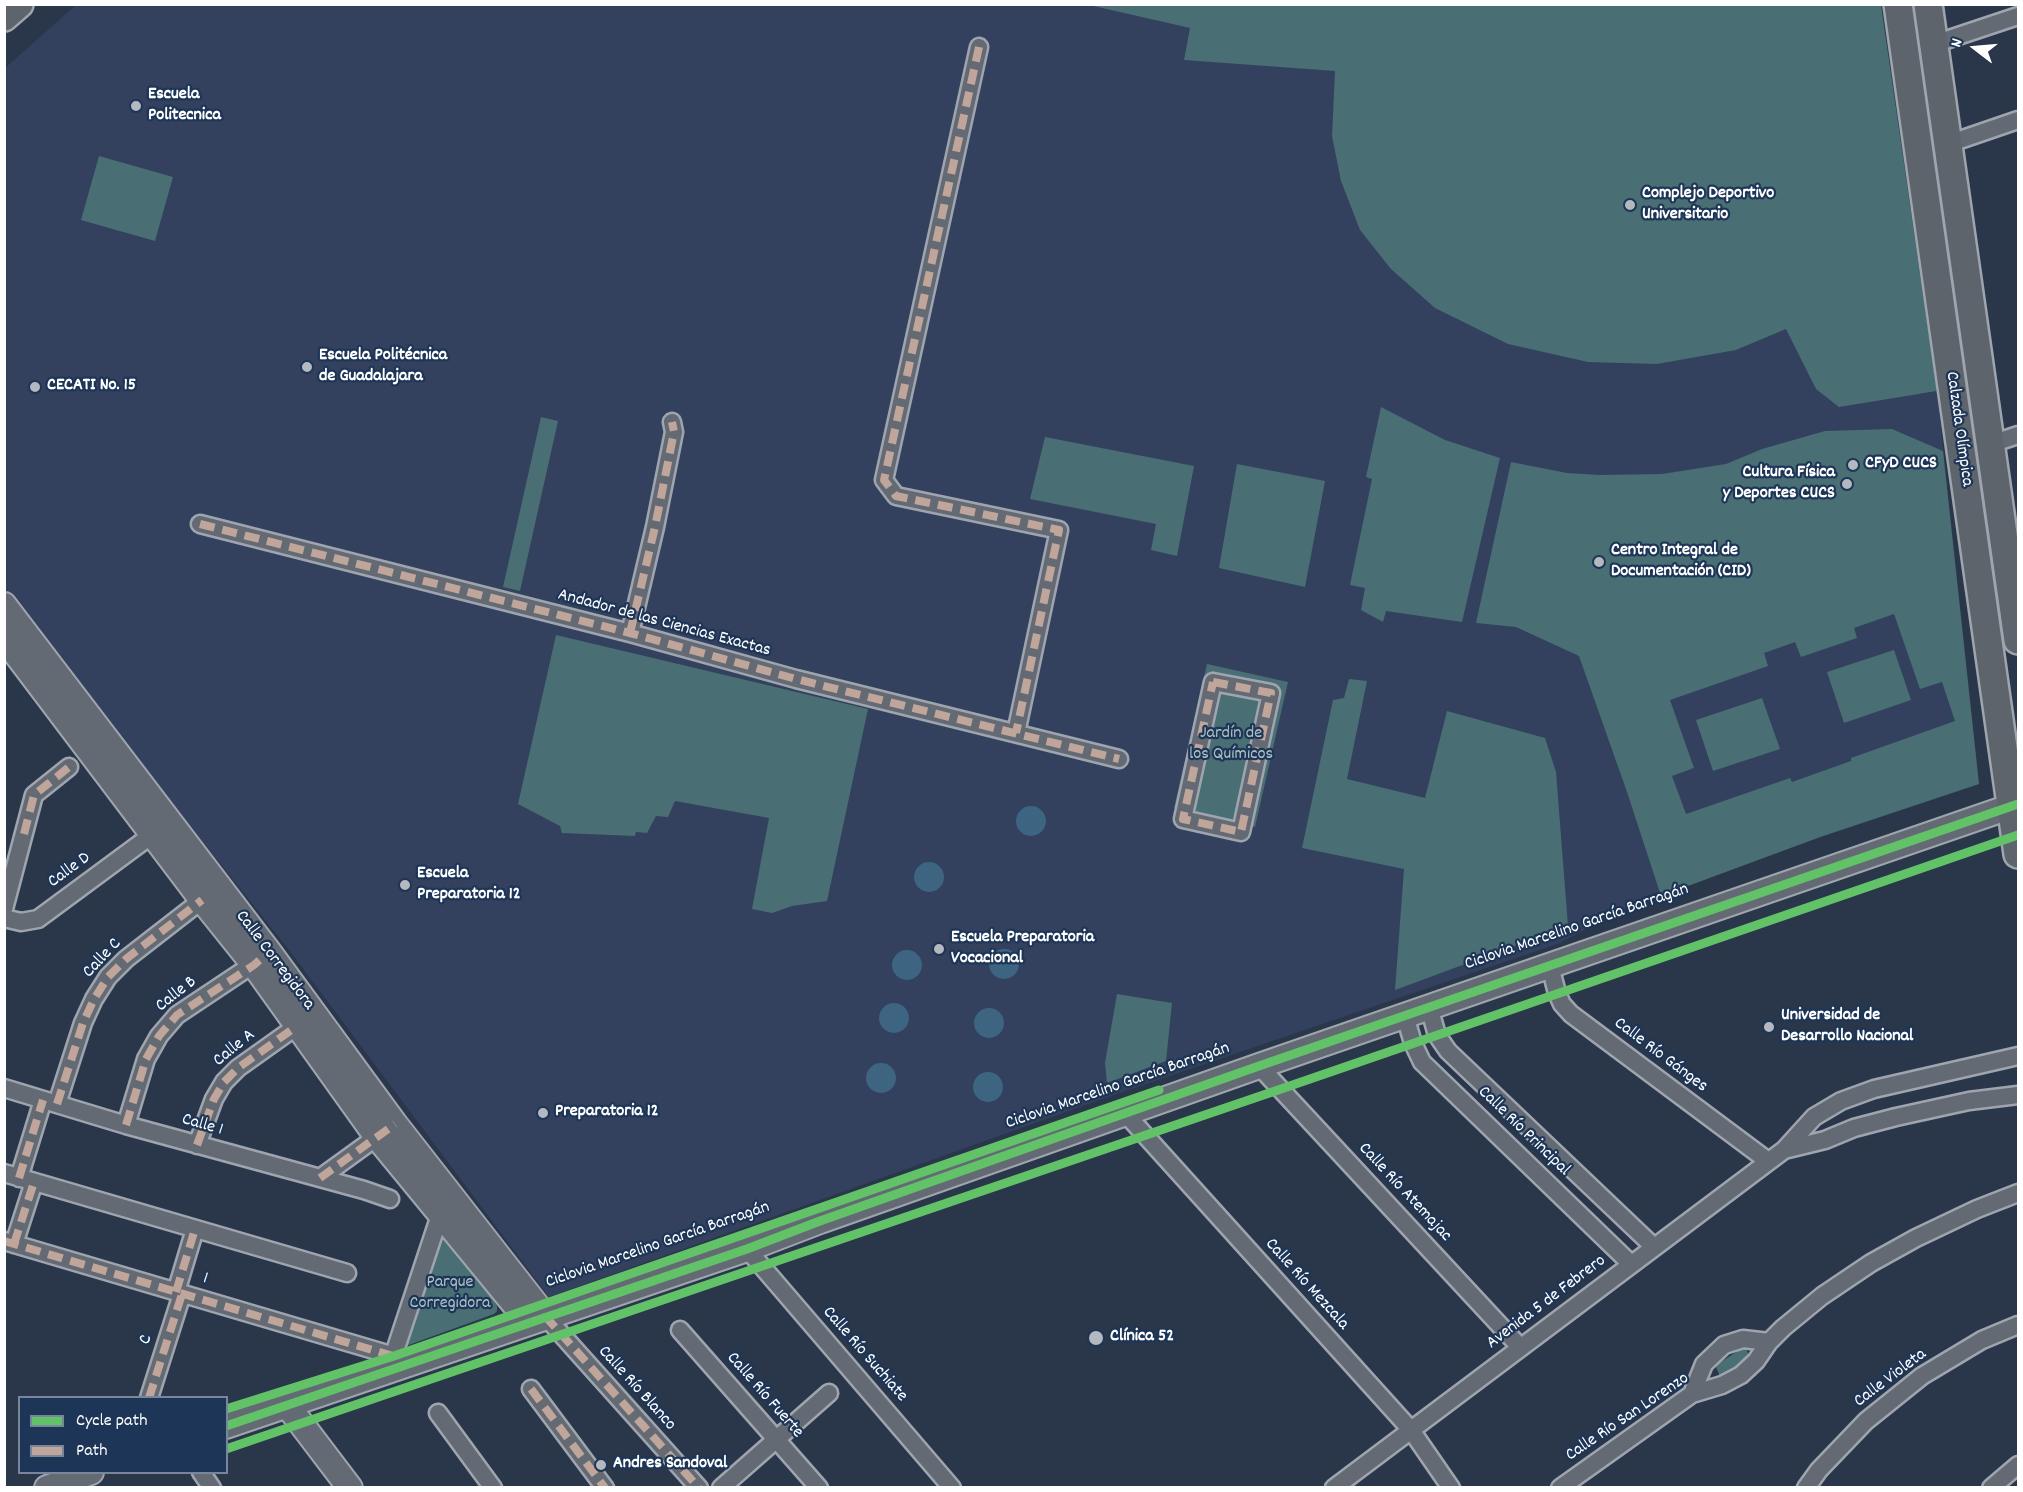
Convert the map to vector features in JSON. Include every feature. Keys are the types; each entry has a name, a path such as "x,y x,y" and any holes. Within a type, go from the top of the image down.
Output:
{"main road":[{"path":"4,17 19,4"},
{"name":"Calzada Olímpica","path":"1898,4 2015,805 2019,854"},
{"name":"Calzada Olímpica","path":"1928,4 2019,640"},
{"name":"Calle Corregidora","path":"8,625 261,958 386,1131"},
{"name":"Calle Corregidora","path":"77,717 153,834 202,900 261,958 297,1026 386,1131 537,1319"},
{"path":"228,1425 287,1405 391,1363 537,1319 747,1249 841,1213 1259,1066 2015,805"},
{"path":"287,1405 350,1488"},
{"path":"47,1488 88,1474"}],"street":[{"path":"1934,44 2019,16"},
{"path":"979,47 884,480 896,496 1059,530 1016,733"},
{"path":"1948,144 2019,120"},
{"path":"630,633 674,432 672,422"},
{"path":"1991,444 2019,435"},
{"name":"Andador de las Ciencias Exactas","path":"200,524 630,633 796,679 1119,759"},
{"path":"1213,682 1271,693 1241,832 1216,827 1183,819 1213,682"},
{"path":"4,909 34,795 69,767"},
{"name":"Calle D","path":"4,918 21,922 38,919 153,834"},
{"name":"Calle C","path":"9,1243 19,1178 94,999 108,977 126,959 202,900"},
{"name":"Calle B","path":"126,1125 146,1059 159,1036 177,1015 261,958"},
{"name":"Calle Río Gánges","path":"1550,966 1557,993 1562,1004 1571,1014 1768,1161"},
{"name":"Calle Río Principal","path":"1430,1007 1437,1035 1448,1052 1654,1247"},
{"name":"Calle Río Principal","path":"1406,1016 1413,1043 1422,1062 1631,1264"},
{"name":"Calle A","path":"197,1145 214,1099 224,1082 238,1068 297,1026"},
{"name":"Avenida 5 de Febrero","path":"1334,1488 1784,1150 1814,1117 1841,1101 1874,1089 2019,1056"},
{"name":"Calle Río Atemajac","path":"1259,1066 1520,1347"},
{"name":"Calle 1","path":"4,1088 126,1125 390,1199"},
{"name":"Avenida 5 de Febrero","path":"1784,1150 1826,1140 1854,1128 1896,1117 1969,1101 2019,1095"},
{"name":"Calle Río Mezcala","path":"1125,1113 1411,1430 1451,1488"},
{"path":"320,1178 386,1131"},
{"path":"19,1178 347,1273"},
{"name":"Calle Río San Lorenzo","path":"1560,1488 1692,1394 1722,1385 1741,1375 1756,1361 1769,1342 1822,1296 1871,1263 1916,1238 1977,1209 2019,1194"},
{"path":"391,1363 447,1208"},
{"name":"C","path":"150,1396 195,1229"},
{"name":"1","path":"9,1243 179,1293 391,1363"},
{"name":"Calle Río Suchiate","path":"747,1249 952,1488"},
{"name":"Calle Río Blanco","path":"537,1319 699,1488"},
{"name":"Calle Violeta","path":"1806,1488 1819,1470 1866,1421 1922,1376 1982,1340 2019,1324"},
{"name":"Calle Río Fuerte","path":"680,1330 819,1488"},
{"path":"1692,1394 1704,1364 1724,1345 1743,1339 1769,1342"},
{"path":"531,1389 605,1488"},
{"path":"721,1488 829,1393"},
{"path":"438,1413 493,1488"},
{"path":"1991,1488 2019,1465"},
{"path":"202,1474 212,1488"}],"shaded area":[{"path":"1089,4 1191,28 1185,59 1336,71 1332,136 1736,350 1787,328 1816,389 1922,394 1937,391 1979,784 1652,894 1560,943 1102,1099 549,1297 289,950 95,706 5,588 4,69 76,5"},
{"path":"1031,806 1042,810 1046,821 1042,832 1031,836 1020,832 1016,821 1020,810"},
{"path":"929,862 940,866 944,877 940,888 929,892 918,888 914,877 918,866"},
{"path":"1004,949 1015,953 1019,964 1015,975 1004,979 993,975 989,964 993,953"},
{"path":"907,950 918,954 922,965 918,976 907,980 896,976 892,965 896,954"},
{"path":"894,1003 905,1007 909,1018 905,1029 894,1033 883,1029 879,1018 883,1007"},
{"path":"989,1008 1000,1012 1004,1023 1000,1034 989,1038 978,1034 974,1023 978,1012"},
{"path":"881,1063 892,1067 896,1078 892,1089 881,1093 870,1089 866,1078 870,1067"},
{"path":"988,1072 999,1076 1003,1087 999,1098 988,1102 977,1098 973,1087 977,1076"}],"green space":[{"name":"Complejo Deportivo Universitario","path":"1089,5 1881,5 1937,391 1839,407 1816,389 1786,329 1736,350 1657,364 1588,362 1508,344 1435,308 1391,269 1360,230 1341,181 1332,136 1335,71 1184,60 1190,28"},
{"path":"99,156 173,177 155,241 81,220"},
{"path":"1381,407 1445,440 1500,458 1462,622 1386,611 1383,622 1361,610 1365,588 1350,585 1372,479 1366,477"},
{"path":"541,417 558,421 520,591 503,587"},
{"path":"1892,429 1943,451 1979,784 1823,836 1661,896 1579,656 1516,627 1476,623 1511,462 1567,473 1662,474 1726,464 1762,449 1825,431","holes":["1894,614 1920,689 1942,682 1955,721 1792,782 1790,778 1686,814 1672,776 1694,768 1670,700 1768,666 1764,653 1795,642 1801,657 1857,638 1854,628"]},
{"path":"1045,437 1194,466 1177,556 1151,550 1156,524 1030,499"},
{"path":"1237,464 1325,481 1305,587 1219,568"},
{"path":"556,635 868,709 827,901 792,906 772,913 752,909 769,818 675,801 668,817 656,816 647,833 636,832 635,836 562,833 560,826 518,804"},
{"path":"1894,650 1911,700 1844,723 1827,672"},
{"name":"Jardín de los Químicos","path":"1207,664 1288,682 1255,827 1174,808"},
{"path":"1349,679 1367,681 1347,779 1425,798 1447,711 1545,738 1556,772 1568,926 1395,990 1404,869 1302,848 1333,700 1344,698"},
{"path":"1762,698 1780,749 1713,771 1696,720"},
{"path":"1117,994 1172,1003 1166,1061 1107,1083 1105,1063"},
{"name":"Parque Corregidora","path":"441,1226 497,1306 497,1311 406,1346 402,1345"},
{"path":"1741,1349 1746,1349 1751,1359 1721,1379 1716,1367"}],"marked path":[{"path":"979,47 884,480 896,496 1059,530 1016,733"},
{"path":"630,633 674,432 672,422"},
{"path":"200,524 630,633 796,679 1119,759"},
{"path":"1213,682 1271,693 1241,832 1183,819 1213,682"},
{"path":"24,834 34,795 69,767"},
{"path":"57,1104 83,1023 108,977 126,959 202,900"},
{"path":"126,1125 146,1059 159,1036 177,1015 254,965 269,952"},
{"path":"197,1145 214,1099 224,1082 238,1068 297,1026"},
{"path":"19,1178 43,1100"},
{"path":"320,1178 395,1124"},
{"path":"14,1244 34,1182"},
{"path":"176,1292 195,1229"},
{"path":"4,1241 393,1356"},
{"path":"150,1396 182,1294"},
{"path":"545,1316 699,1488"},
{"path":"531,1389 605,1488"}],"cycle path":[{"path":"228,1425 747,1249 1259,1066 2018,804"},
{"path":"228,1448 2018,835"},
{"name":"Ciclovia Marcelino García Barragán","path":"228,1408 394,1356 1159,1090"}],"place":[{"name":"Escuela Politecnica","path":"136,106"},
{"name":"Complejo Deportivo Universitario","path":"1630,205"},
{"name":"Escuela Politécnica de Guadalajara","path":"307,367"},
{"name":"CECATI No. 15","path":"35,387"},
{"name":"CFyD CUCS","path":"1853,465"},
{"name":"Cultura Física y Deportes CUCS","path":"1847,484"},
{"name":"Centro Integral de Documentación (CID)","path":"1599,562"},
{"name":"Escuela Preparatoria 12","path":"405,885"},
{"name":"Escuela Preparatoria Vocacional","path":"939,949"},
{"name":"Universidad de Desarrollo Nacional","path":"1769,1027"},
{"name":"Preparatoria 12","path":"543,1113"},
{"name":"Clínica 52","path":"1096,1338"},
{"name":"Andres Sandoval","path":"601,1465"}]}
